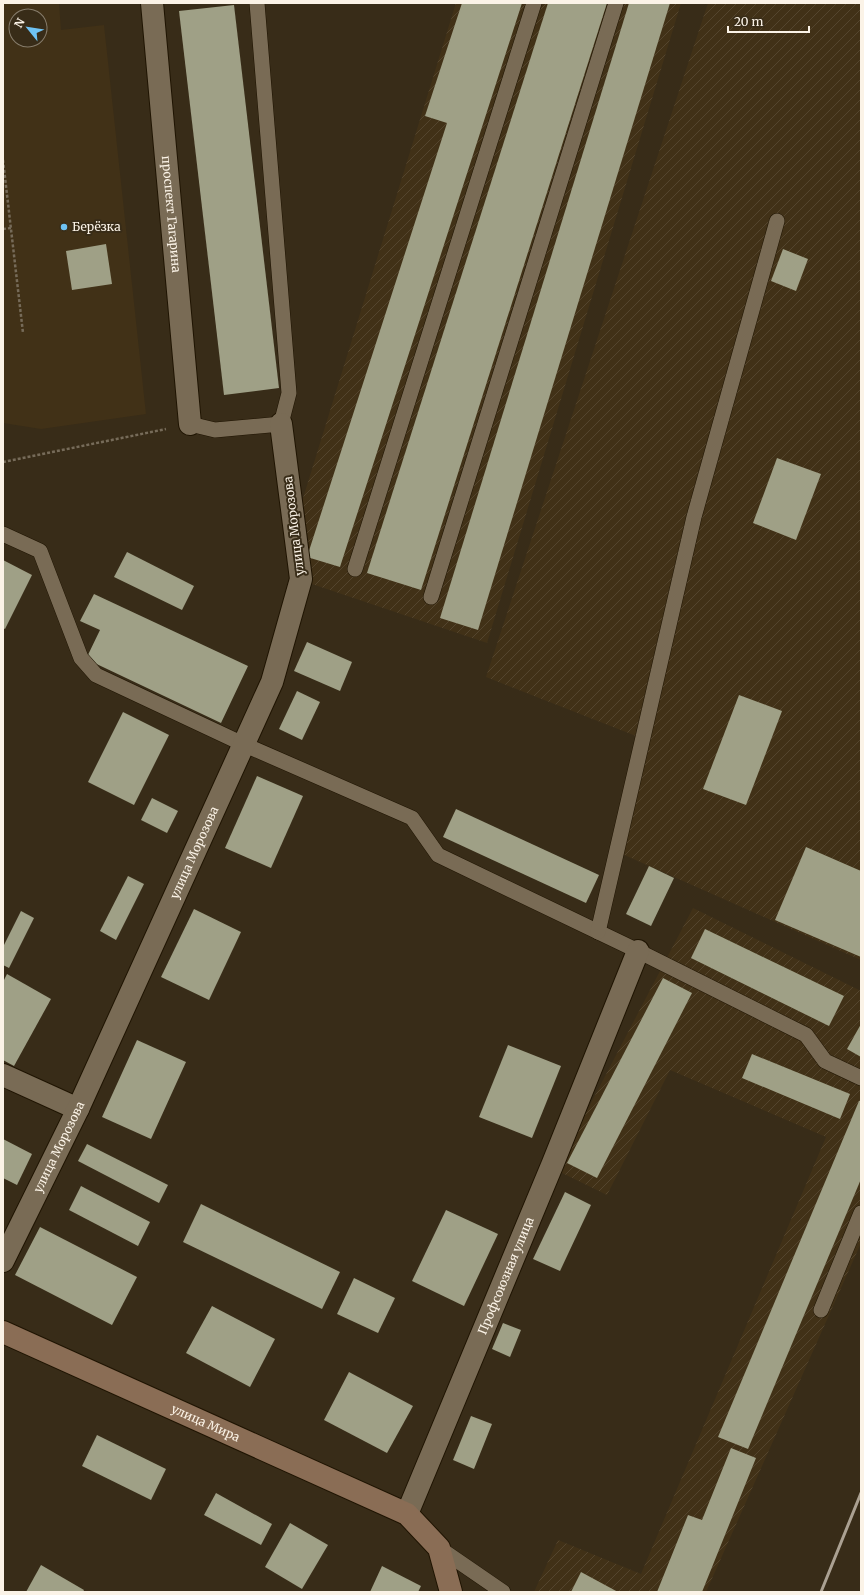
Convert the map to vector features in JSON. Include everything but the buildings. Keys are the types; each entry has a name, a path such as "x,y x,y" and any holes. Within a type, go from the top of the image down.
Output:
{"street":[{"name":"проспект Гагарина","path":"152,3 190,424"},
{"name":"улица Морозова","path":"3,1261 78,1109 272,682 301,580 281,424"},
{"name":"Профсоюзная улица","path":"407,1514 638,951"},
{"path":"3,1074 78,1109"},
{"name":"улица Мира","path":"3,1332 407,1514"},
{"path":"407,1514 439,1548 451,1592"}],"lane":[{"path":"190,424 215,430 281,424 289,393 257,3"},
{"path":"355,569 534,3"},
{"path":"431,597 616,3"},
{"path":"598,932 694,517 777,221"},
{"path":"3,534 40,551 81,658 96,675 244,744 412,818 438,855 638,951 806,1035 825,1061 861,1078"},
{"path":"821,1310 861,1213"},
{"path":"439,1548 503,1592"}],"path":[{"path":"3,160 23,333"},
{"path":"3,229 11,228"},
{"path":"3,462 190,424"}],"shaded area":[{"name":"Берёзка","path":"3,3 59,3 61,30 104,25 146,414 41,429 3,423"},
{"path":"456,3 681,3 487,643 306,582 300,508"},
{"path":"708,3 861,3 861,960 611,849 636,736 486,677"},
{"path":"693,908 861,991 861,1243 706,1592 534,1592 558,1540 641,1574 826,1137 670,1070 607,1195 556,1170"}],"railway":[{"path":"821,1592 861,1493"}],"place":[{"name":"Берёзка","path":"64,227"}]}
